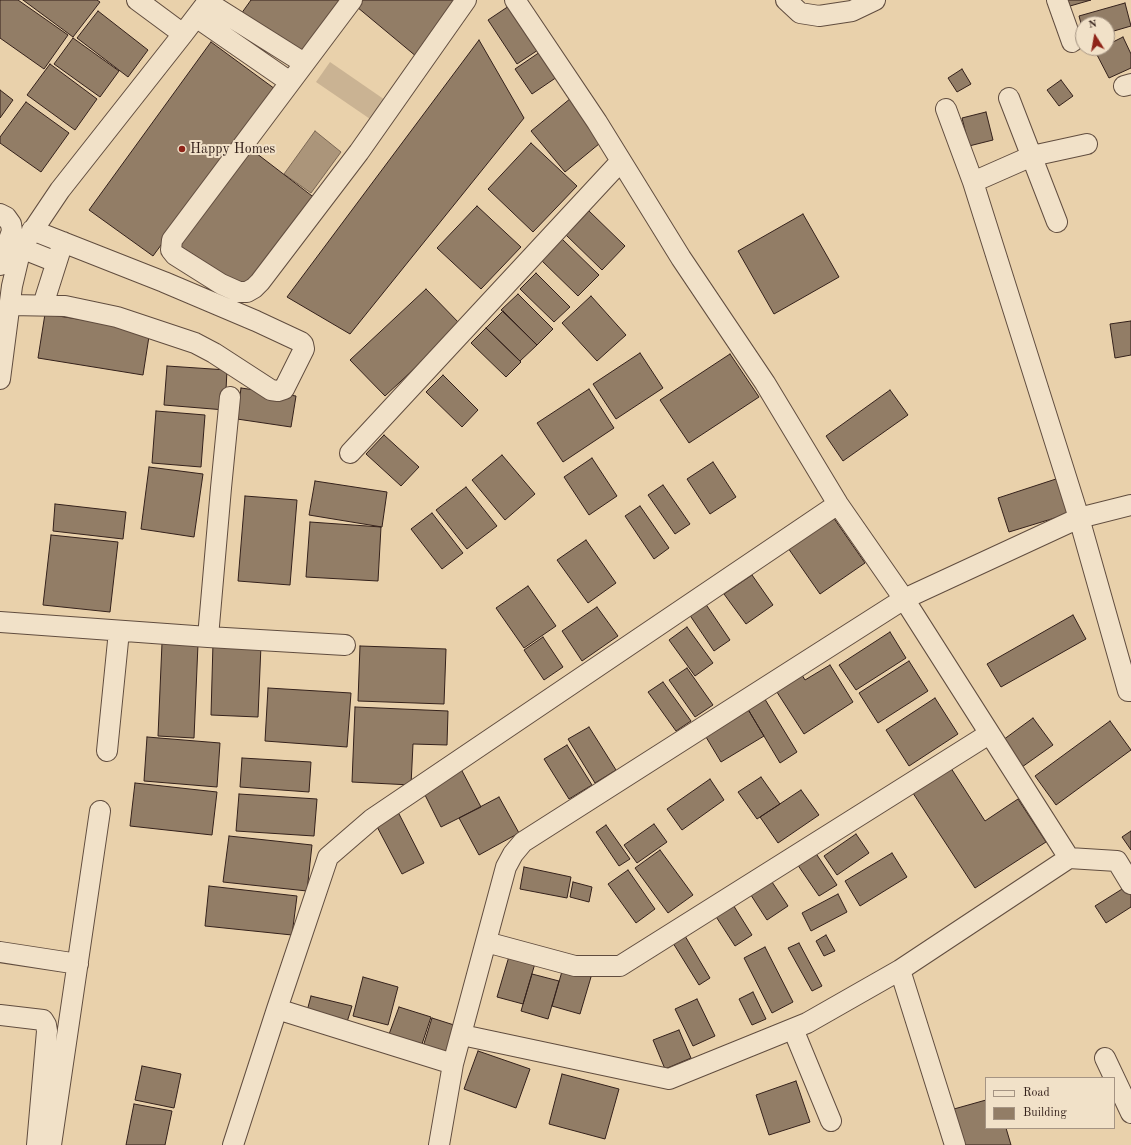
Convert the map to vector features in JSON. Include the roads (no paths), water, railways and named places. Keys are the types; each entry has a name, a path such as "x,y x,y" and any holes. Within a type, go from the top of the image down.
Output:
{"street":[{"path":"137,0 183,34"},
{"path":"352,0 172,240 171,250 175,255 221,284 240,292 247,292 260,282 359,152 466,0"},
{"path":"515,0 597,122 681,258 765,383 838,504 904,600 1069,858"},
{"path":"786,0 800,13 819,16 852,11 875,0"},
{"path":"1056,0 1072,42"},
{"path":"0,379 12,286 21,248 60,190 204,6"},
{"path":"204,6 304,63"},
{"path":"204,6 290,82"},
{"path":"1009,98 1057,222"},
{"path":"946,109 973,182 1079,518 1128,691 1131,691"},
{"path":"973,182 1032,156 1087,144"},
{"path":"350,453 620,160"},
{"path":"0,214 6,217 11,224 12,232 0,265"},
{"path":"10,305 66,306 117,317 195,343 214,353 271,390 278,391 284,389 304,349 301,342 256,321 164,282 32,230"},
{"path":"42,305 63,242"},
{"path":"21,248 56,262"},
{"path":"208,637 220,488 230,397"},
{"path":"233,1145 328,857 372,819 838,504"},
{"path":"439,1145 453,1064 506,867 513,854 523,842 904,600 1079,518 1131,505"},
{"path":"0,622 208,637 345,644"},
{"path":"107,751 119,631"},
{"path":"486,942 575,966 620,966 989,734"},
{"path":"51,1145 100,811"},
{"path":"462,1035 669,1079 807,1023 900,970 1069,858 1117,861 1131,884"},
{"path":"0,952 78,964"},
{"path":"900,970 955,1145"},
{"path":"277,1009 453,1064"},
{"path":"0,1015 43,1020 46,1025 47,1031 37,1145"},
{"path":"793,1029 831,1120"},
{"path":"1105,1058 1114,1077"},
{"path":"1115,1079 1131,1113"}],"place":[{"name":"Happy Homes","path":"182,149"}]}
